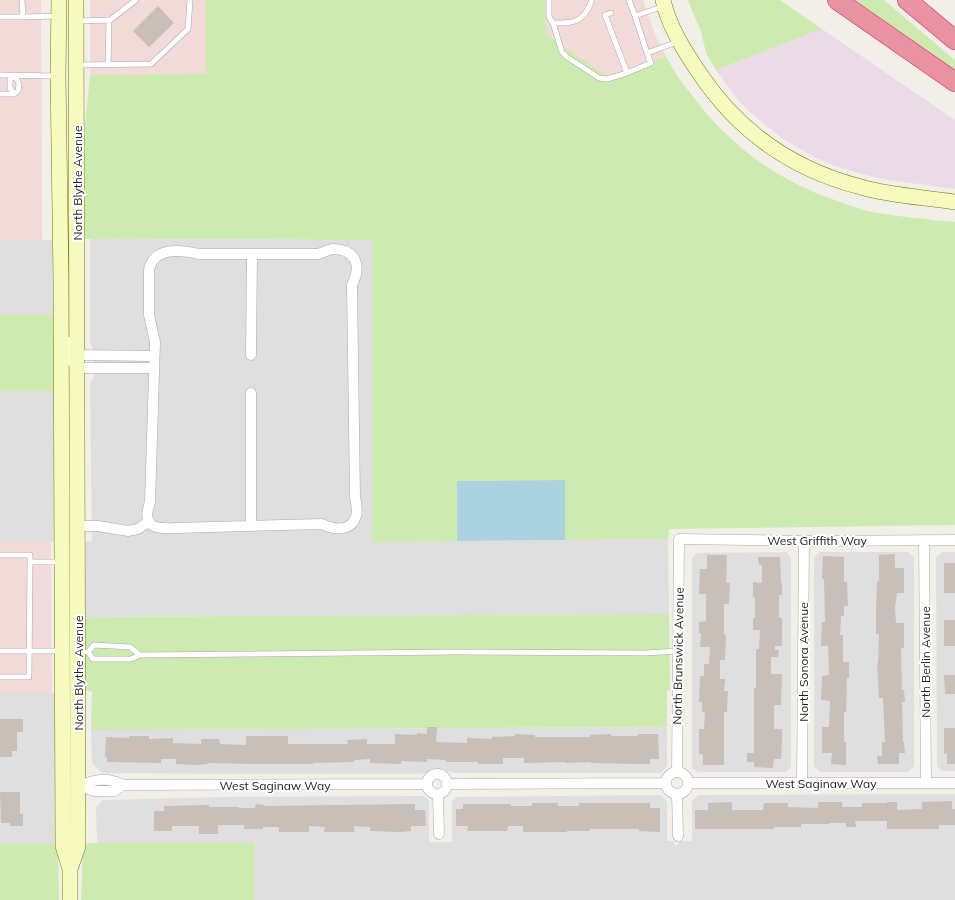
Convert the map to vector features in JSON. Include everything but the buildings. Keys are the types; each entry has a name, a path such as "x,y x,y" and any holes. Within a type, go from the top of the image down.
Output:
{"highway":[{"path":"837,0 955,82"},
{"path":"907,0 955,40"}],"street":[{"name":"North Blythe Avenue","path":"59,0 58,76 62,280 70,562 76,652 78,786 78,846 70,869"},
{"name":"North Blythe Avenue","path":"70,562 77,526 76,0"},
{"path":"664,3 680,41 708,86 743,125 764,142 786,157 810,169 863,188 955,202"},
{"path":"332,249 349,252 355,259 357,267 357,276 352,285 355,496 357,515 353,523 348,527 339,529 322,524 153,527 146,514 150,502 154,356 154,342 149,315 149,270 150,263 161,254 175,251 199,254 318,254 332,249"},
{"path":"251,355 252,254"},
{"name":"North Blythe Avenue","path":"62,280 68,295 68,354 72,362 77,361"},
{"path":"118,355 119,368"},
{"path":"77,361 118,355 154,356"},
{"path":"77,361 84,368 154,368"},
{"path":"251,393 251,526"},
{"path":"77,526 98,526 128,531 138,529 149,522"},
{"name":"West Griffith Way","path":"679,539 804,541 955,540"},
{"name":"North Brunswick Avenue","path":"677,772 679,539"},
{"name":"North Berlin Avenue","path":"924,540 926,783"},
{"name":"North Sonora Avenue","path":"802,783 804,541"},
{"name":"North Blythe Avenue","path":"70,900 70,869 63,846 63,692 76,652"},
{"name":"North Blythe Avenue","path":"63,692 68,702 68,775 78,786"},
{"path":"677,772 686,778 688,783 682,792 677,794 667,788 666,783 668,777 677,772"},
{"path":"437,774 445,776 448,784 445,792 438,795 430,792 427,784 430,777 437,774"},
{"name":"West Saginaw Way","path":"78,786 94,780 114,780 123,785 427,784"},
{"path":"448,784 666,783"},
{"name":"West Saginaw Way","path":"688,783 955,783"},
{"path":"677,794 678,836"},
{"path":"438,795 440,834"}],"lane":[{"path":"22,0 23,17"},
{"path":"76,21 110,20 136,0"},
{"path":"76,65 151,64 188,28 190,0"},
{"path":"549,0 549,17 553,23 562,52 599,78 627,73 651,63 629,0"},
{"path":"553,23 572,23 579,20 588,9 592,0"},
{"path":"635,16 664,3"},
{"path":"624,9 632,7"},
{"path":"611,13 605,15 618,43 627,73"},
{"path":"0,17 58,16"},
{"path":"108,65 109,20"},
{"path":"634,38 641,35"},
{"path":"647,53 680,41"},
{"path":"0,75 58,76"},
{"path":"0,94 14,94 18,92 19,84 15,75"},
{"path":"14,94 10,88 10,80 15,75"},
{"path":"0,555 30,555 29,677 0,677"},
{"path":"30,562 70,562"},
{"path":"76,652 94,645 130,648 140,655"},
{"path":"113,646 113,659"},
{"path":"0,651 76,652 93,659 131,659 140,655 437,652 646,653 678,651"}],"shaded area":[{"path":"0,0 41,0 42,240 0,240"},
{"path":"90,0 206,0 207,75 90,75"},
{"path":"545,0 643,0 656,37 666,56 607,76 546,34"},
{"path":"822,29 955,120 955,189 888,180 861,174 814,157 783,139 751,113 738,100 716,70"},
{"path":"90,239 372,240 372,542 668,539 669,614 85,617 84,542 92,541 90,383 94,378 94,351 90,343"},
{"path":"0,240 56,240 56,315 0,315"},
{"path":"0,391 56,391 57,542 0,542"},
{"path":"0,542 51,542 52,693 0,693"},
{"path":"786,552 791,558 791,766 786,772 698,772 692,768 692,558 697,553"},
{"path":"819,552 908,552 914,557 914,766 908,772 820,772 814,766 814,558"},
{"path":"942,552 955,552 955,771 942,771 937,766 936,557"},
{"path":"0,693 57,693 58,844 0,844"},
{"path":"667,727 667,766 661,773 454,773 440,769 416,774 102,773 92,763 91,730"},
{"path":"955,794 955,900 254,900 254,843 97,843 96,807 103,800 423,796 429,802 429,842 452,842 452,802 456,797 661,795 667,802 667,841 674,841 674,845 678,845 679,841 692,841 692,801 698,795"}],"green space":[{"path":"206,0 545,0 546,34 607,76 666,56 684,85 720,128 754,157 791,181 811,191 867,211 955,222 955,525 669,529 668,539 565,540 565,480 457,481 457,541 372,542 372,240 85,239 82,156 90,75 206,74"},
{"path":"688,0 780,0 822,29 716,70 706,53 701,31"},
{"path":"844,0 884,0 955,60 955,77"},
{"path":"0,315 56,315 56,391 0,391"},
{"path":"669,614 670,690 667,690 667,727 91,730 92,692 84,690 85,617"},
{"path":"89,843 254,843 254,900 81,900 83,846"},
{"path":"0,844 58,844 59,900 0,900"}],"water":[{"path":"565,480 565,540 457,541 457,481"}]}
